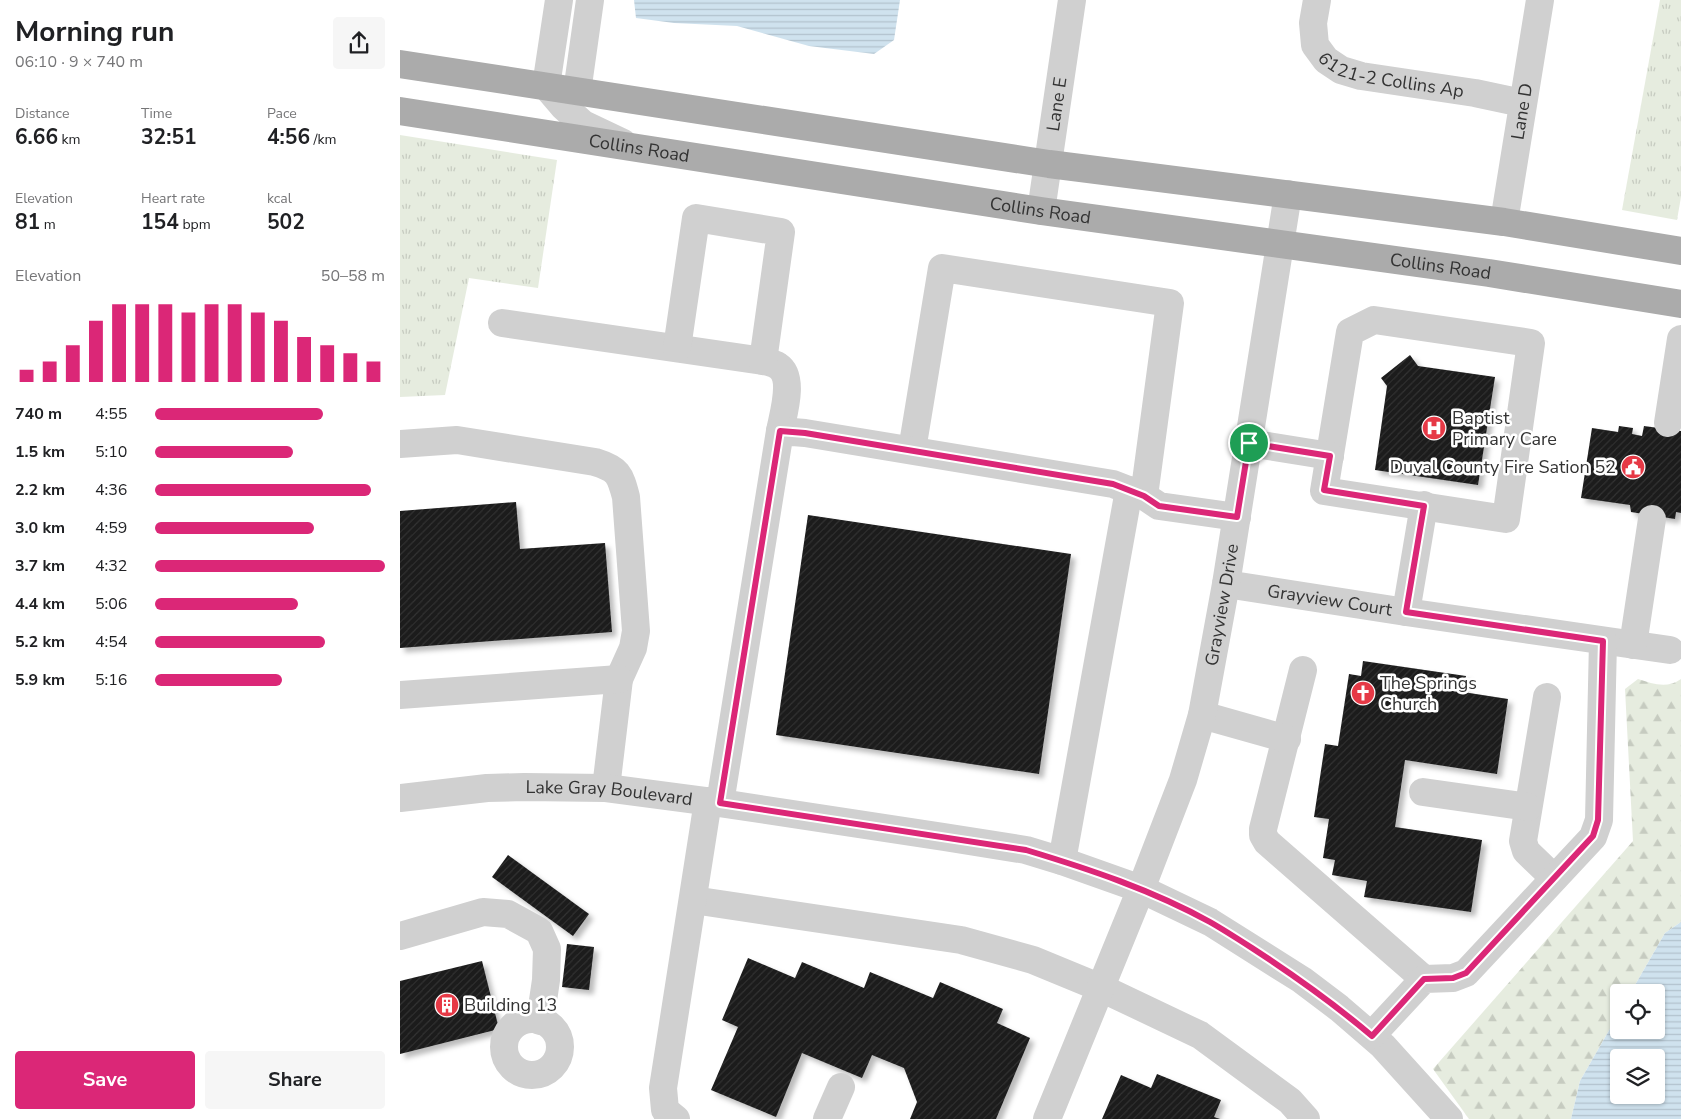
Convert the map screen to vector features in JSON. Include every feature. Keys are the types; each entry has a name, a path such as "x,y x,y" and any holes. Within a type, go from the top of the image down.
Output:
{"main road":[{"path":"400,64 1048,164 1504,222 1681,251"},
{"name":"Collins Road","path":"400,111 1041,210 1489,273 1681,304"}],"street":[{"path":"559,0 546,86 563,106 583,124 628,146"},
{"path":"577,92 590,0"},
{"name":"Lane E","path":"1041,210 1072,0"},
{"name":"6121-2 Collins Ap","path":"1317,0 1313,23 1315,45 1326,60 1341,70 1361,76 1522,103"},
{"name":"Lane D","path":"1504,222 1540,0"},
{"name":"Grayview Drive","path":"1047,1119 1141,889 1182,780 1202,715 1226,584 1288,194"},
{"path":"677,348 696,218 781,232 763,361"},
{"path":"912,450 942,268 1170,303 1136,493 1062,861"},
{"path":"1374,320 1531,343 1506,519 1424,506 1324,490 1350,332 1374,320"},
{"path":"502,323 763,361 778,366 786,378 787,388 780,431 714,802 692,900 663,1088 665,1110 676,1119"},
{"path":"1668,423 1681,339"},
{"path":"780,431 805,433 912,450 1113,484 1136,493 1159,506 1237,517"},
{"path":"400,444 458,440 595,462 608,466 616,471 621,478 626,497 636,631 633,648 618,679 606,788"},
{"path":"1249,443 1330,456"},
{"path":"1406,612 1424,506"},
{"path":"1633,645 1652,519"},
{"name":"Grayview Court","path":"1226,584 1670,650"},
{"path":"1303,670 1263,829 1267,842 1424,979 1453,978 1466,973 1593,836 1598,820 1603,641"},
{"path":"400,695 618,679"},
{"path":"1547,697 1523,846 1554,878"},
{"path":"1202,715 1286,739"},
{"name":"Lake Gray Boulevard","path":"400,798 487,788 606,788 714,802 1016,849 1062,861 1141,889 1210,922 1285,969 1339,1008 1383,1046 1449,1119"},
{"path":"1422,792 1528,807"},
{"path":"692,900 961,940 1032,960 1101,988 1200,1035 1290,1101 1306,1119"},
{"path":"400,936 483,912 508,914 538,932 547,949 546,980 540,1021"},
{"path":"1372,1036 1424,979"},
{"path":"826,1119 841,1087"}],"green space":[{"path":"1660,0 1681,0 1681,197 1677,220 1622,210"},
{"path":"400,135 557,160 538,288 469,278 445,395 400,397"},
{"path":"1638,679 1665,685 1681,679 1681,922 1665,933 1636,984 1610,984 1610,1029 1580,1081 1571,1119 1469,1119 1433,1069 1633,841 1625,689"}],"water":[{"path":"634,0 900,0 894,40 874,54 809,46 737,26 674,23 636,18"},
{"path":"1681,922 1681,1119 1571,1119 1580,1081 1610,1029 1610,1039 1665,1039 1665,984 1636,984 1665,933"}],"building":[{"name":"Baptist Primary Care","path":"1410,355 1418,366 1495,377 1478,485 1375,470 1387,386 1381,378"},
{"name":"Duval County Fire Sation 52","path":"1619,426 1633,428 1632,434 1642,436 1644,426 1681,431 1681,513 1676,512 1675,519 1631,512 1630,505 1581,498 1592,428 1618,432"},
{"path":"516,502 520,549 605,543 612,632 400,648 400,511"},
{"path":"808,515 1071,554 1039,774 776,735"},
{"path":"1363,661 1466,676 1463,692 1508,699 1497,774 1405,760 1395,827 1482,840 1471,912 1364,897 1367,881 1332,875 1335,860 1323,858 1329,819 1314,817 1325,744 1338,746 1349,674 1361,676"},
{"path":"508,855 589,914 573,936 492,877"},
{"path":"567,944 594,947 589,990 562,987"},
{"path":"748,958 795,978 802,962 864,988 870,972 933,998 940,982 1003,1009 997,1023 1030,1038 996,1119 910,1119 917,1102 904,1068 872,1055 862,1078 802,1053 776,1117 711,1090 738,1027 722,1020"},
{"name":"Building 13","path":"482,961 499,1029 400,1054 400,981"},
{"path":"1157,1074 1221,1100 1214,1117 1220,1119 1102,1119 1121,1075 1151,1088"}],"place":[{"name":"Baptist Primary Care","path":"1434,428"},
{"name":"Duval County Fire Sation 52","path":"1633,467"},
{"name":"The Springs Church","path":"1363,693"},
{"name":"Building 13","path":"447,1005"}],"route":[{"path":"780,431 805,433 912,450 1113,484 1144,496 1159,506 1237,517 1249,443 1330,456 1324,490 1424,506 1406,612 1603,641 1598,820 1596,829 1588,843 1466,973 1453,978 1424,979 1372,1036 1302,980 1210,922 1141,889 1026,850 720,803 780,431"}]}
